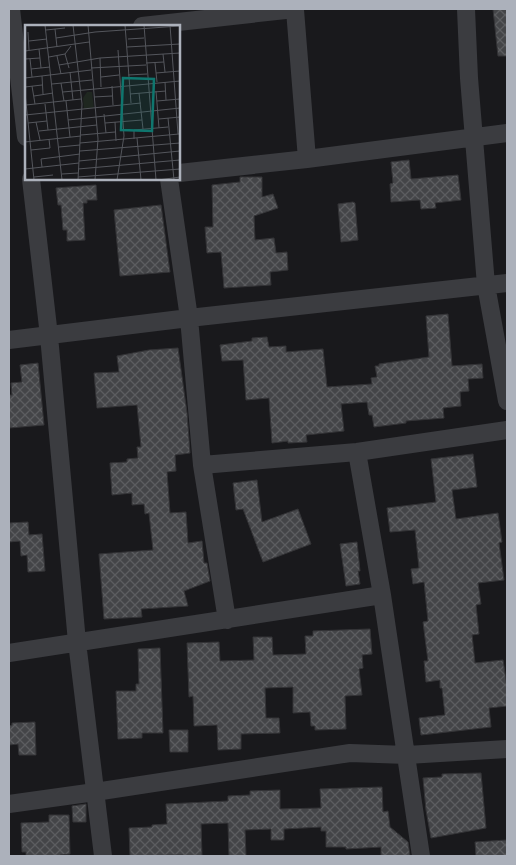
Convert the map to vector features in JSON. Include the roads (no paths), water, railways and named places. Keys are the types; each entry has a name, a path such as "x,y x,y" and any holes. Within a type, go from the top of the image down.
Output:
{"street":[{"path":"11,9 17,38 25,126"},
{"path":"158,25 295,9 307,159"},
{"path":"466,9 486,285 507,401"},
{"path":"180,173 307,159 507,133"},
{"path":"31,180 49,336 77,642 103,856"},
{"path":"169,180 189,318 202,465 227,620"},
{"path":"9,340 507,283"},
{"path":"202,465 357,452 507,430"},
{"path":"357,452 382,595 421,856"},
{"path":"9,653 382,595"},
{"path":"9,804 350,752 407,755 507,749"}]}
